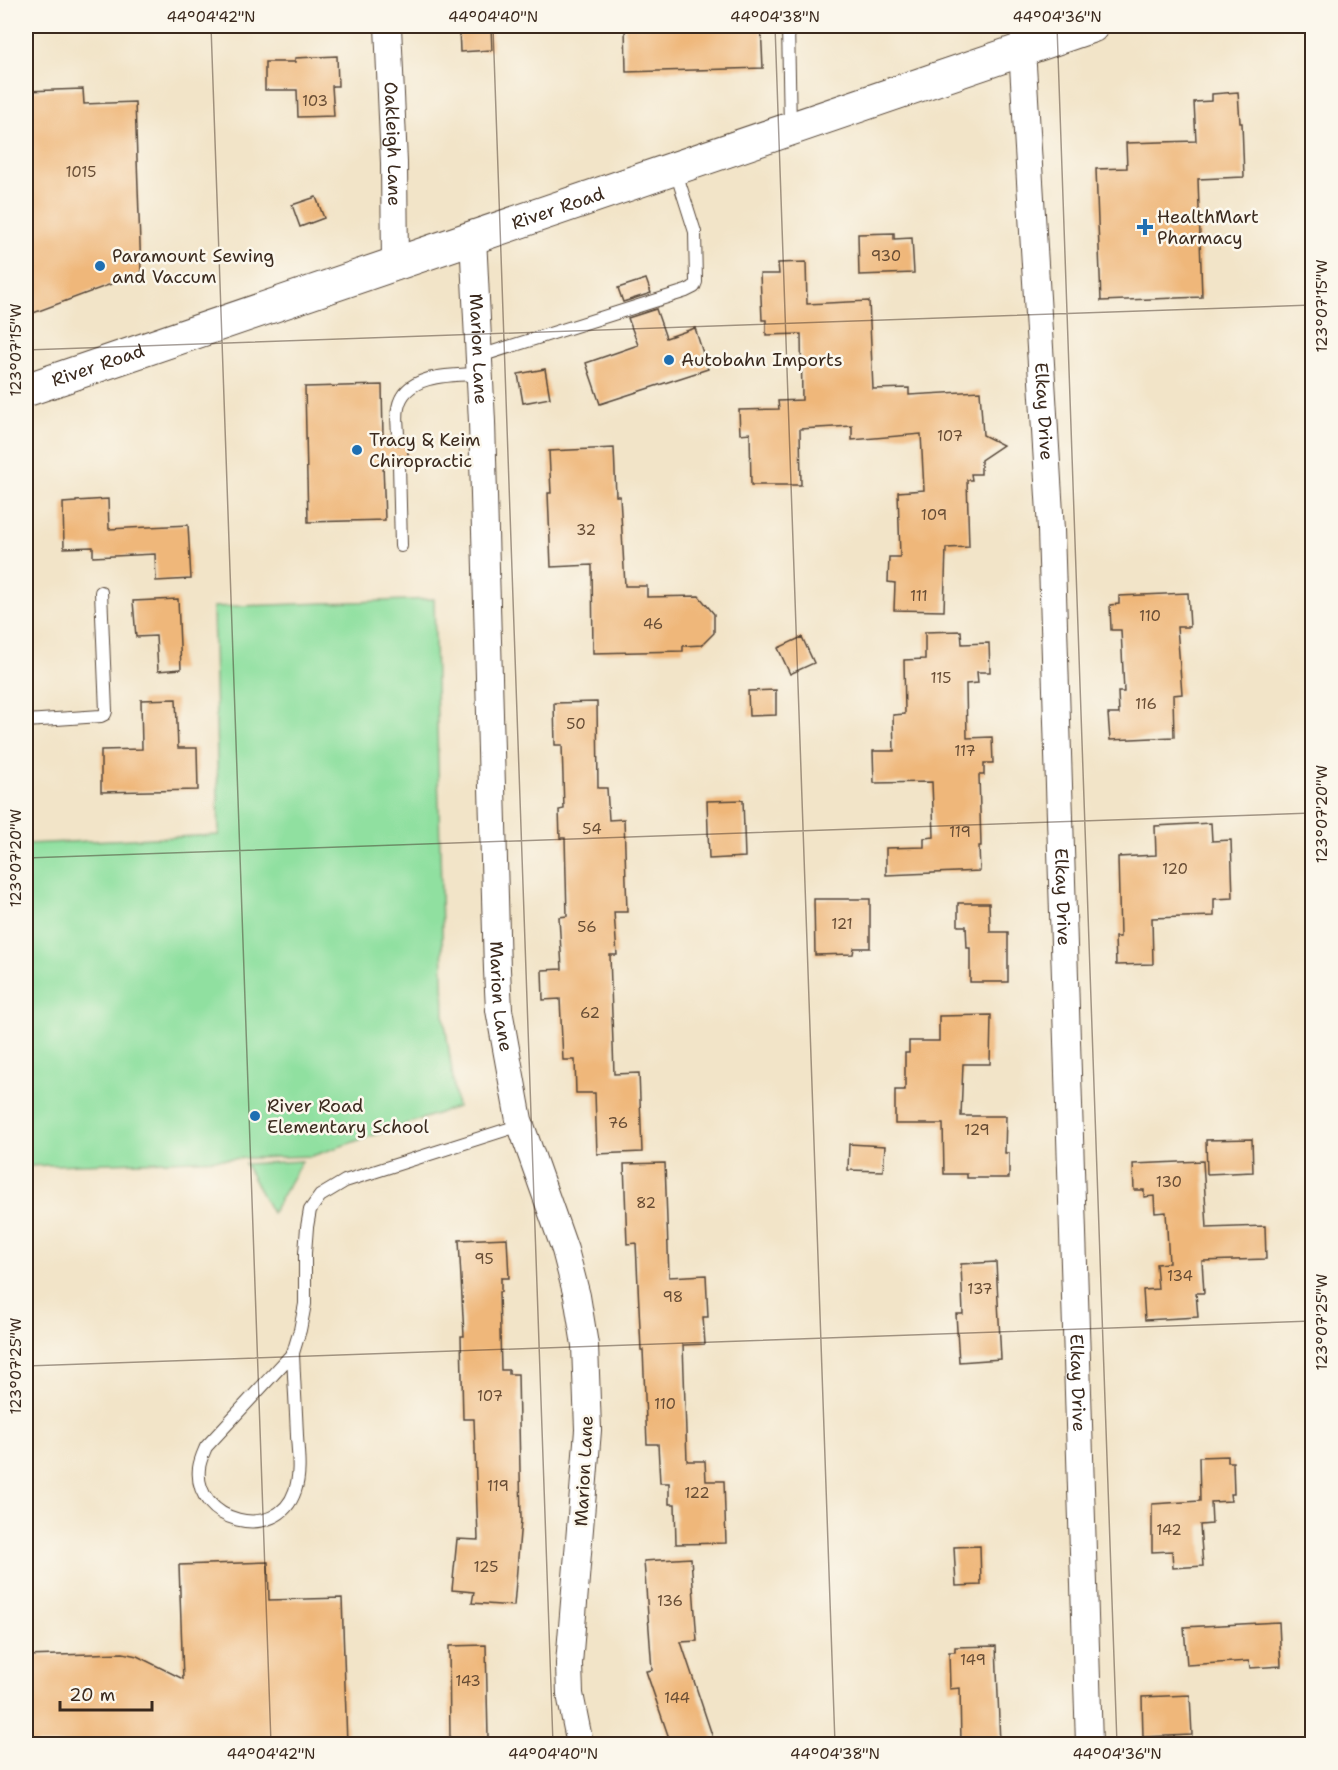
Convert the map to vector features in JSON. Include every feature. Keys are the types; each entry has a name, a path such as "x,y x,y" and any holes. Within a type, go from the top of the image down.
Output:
{"main road":[{"name":"River Road","path":"26,390 1092,26"}],"street":[{"name":"Oakleigh Lane","path":"388,26 394,163 395,264"},
{"name":"Elkay Drive","path":"1022,49 1051,530 1089,1744"},
{"name":"Marion Lane","path":"473,237 480,365 500,1010 515,1102 565,1250 577,1296 585,1345 588,1430 569,1664 570,1694 580,1744"}],"lane":[{"path":"788,26 790,129"},
{"path":"398,437 398,405 401,398 412,387 426,380 480,365 694,287 696,282 694,232 675,168"},
{"path":"399,464 400,546"},
{"path":"26,721 105,714 101,592"},
{"path":"293,1353 206,1447 200,1461 199,1481 202,1492 209,1503 236,1519 249,1522 263,1521 276,1515 287,1505 295,1492 298,1468 293,1353 305,1304 307,1227 310,1210 320,1196 345,1181 521,1125"}],"green space":[{"path":"434,599 444,1016 457,1107 312,1156 26,1166 26,844 219,835 213,607"},
{"path":"302,1161 272,1213 245,1164"}],"building":[{"path":"459,26 491,26 492,50 460,52"},
{"path":"625,26 761,26 763,68 626,72"},
{"path":"337,56 338,86 332,86 334,116 298,117 297,90 265,90 265,62 295,62 295,58"},
{"path":"83,89 84,104 135,102 141,273 28,315 26,91"},
{"path":"1238,92 1240,123 1242,123 1244,177 1198,179 1202,297 1101,301 1096,169 1127,168 1126,143 1196,141 1194,102 1212,101 1212,94"},
{"path":"316,197 324,218 300,227 292,205"},
{"path":"894,233 894,239 912,238 914,273 859,275 858,234"},
{"path":"806,262 807,304 869,301 873,389 909,388 909,395 980,391 983,435 1003,445 981,460 981,474 971,474 972,480 967,480 969,547 946,548 944,611 894,610 895,583 888,582 889,557 900,557 898,492 924,490 921,434 852,440 852,426 800,429 801,485 751,485 750,433 740,434 739,410 779,409 778,401 802,400 801,334 766,335 766,320 762,320 760,274 779,274 778,263"},
{"path":"646,279 651,293 623,302 618,288"},
{"path":"656,309 666,338 695,328 708,369 600,404 586,363 638,345 628,318"},
{"path":"545,369 550,398 523,403 518,374"},
{"name":"Tracy & Keim Chiropractic","path":"382,385 383,437 390,437 394,444 399,445 403,444 408,436 408,464 403,457 399,456 394,457 391,464 383,464 385,520 308,522 305,387"},
{"path":"614,448 616,496 620,496 625,586 647,586 647,597 699,596 714,614 714,633 702,645 683,646 683,651 593,653 592,565 551,567 549,451"},
{"path":"108,499 109,529 188,525 191,579 156,581 155,554 93,557 93,547 64,548 63,503"},
{"path":"1188,593 1190,627 1177,627 1182,694 1173,695 1174,737 1110,740 1108,714 1119,714 1118,692 1124,692 1121,630 1111,630 1110,605 1119,604 1119,596"},
{"path":"178,599 181,669 158,671 156,636 136,637 133,601"},
{"path":"961,631 962,644 989,643 990,672 977,672 978,683 966,684 967,738 992,737 993,763 984,763 984,775 979,775 980,871 886,875 886,848 924,847 924,838 934,837 932,782 874,783 873,751 894,751 893,715 905,714 904,660 925,659 925,632"},
{"path":"802,637 814,663 790,674 778,648"},
{"path":"776,690 776,715 749,716 748,691"},
{"path":"176,699 178,748 197,748 198,790 101,792 101,750 142,749 141,700"},
{"path":"597,702 598,788 607,788 609,820 624,819 627,912 614,912 617,955 610,955 614,1074 639,1073 642,1152 597,1154 595,1093 576,1093 575,1060 563,1060 560,999 543,1000 542,970 562,969 559,917 567,916 565,838 560,838 559,810 564,809 562,745 555,745 554,703"},
{"path":"743,800 745,857 709,859 707,801"},
{"path":"1211,823 1212,841 1231,840 1233,898 1214,899 1214,916 1152,918 1153,964 1116,965 1115,937 1120,937 1118,857 1156,855 1155,826"},
{"path":"814,899 870,899 870,948 854,948 853,954 815,955"},
{"path":"958,903 989,903 990,932 1008,932 1008,982 970,982 970,948 967,948 966,926 958,926"},
{"path":"991,1015 990,1064 963,1064 961,1116 1006,1116 1005,1153 1009,1153 1009,1178 967,1178 967,1174 944,1174 943,1124 895,1124 895,1090 905,1090 905,1053 909,1053 909,1041 939,1041 939,1016"},
{"path":"1252,1139 1253,1172 1207,1174 1206,1140"},
{"path":"849,1144 885,1146 883,1171 848,1170"},
{"path":"1203,1161 1207,1228 1265,1226 1266,1259 1202,1261 1204,1293 1196,1293 1198,1317 1145,1320 1143,1290 1158,1289 1156,1264 1169,1263 1166,1212 1155,1213 1154,1196 1144,1197 1144,1190 1134,1190 1133,1164"},
{"path":"665,1163 669,1277 706,1275 708,1317 703,1317 705,1344 683,1345 687,1461 705,1461 706,1481 724,1481 726,1543 676,1544 675,1504 669,1504 669,1483 660,1483 658,1444 647,1444 636,1243 627,1244 624,1164"},
{"path":"507,1238 509,1278 501,1278 501,1292 499,1292 501,1370 509,1370 509,1374 518,1374 521,1520 514,1606 472,1603 474,1592 452,1590 457,1539 478,1540 474,1419 463,1419 461,1336 464,1336 459,1240"},
{"path":"996,1262 1001,1359 959,1362 956,1314 963,1314 961,1264"},
{"path":"1228,1456 1228,1462 1233,1462 1234,1494 1230,1494 1231,1501 1211,1502 1212,1524 1200,1525 1203,1566 1173,1568 1172,1551 1152,1552 1152,1504 1200,1501 1199,1457"},
{"path":"980,1546 981,1585 956,1586 954,1547"},
{"path":"691,1558 697,1641 681,1642 715,1744 671,1744 646,1671 652,1670 644,1561"},
{"path":"268,1562 269,1600 342,1598 347,1744 26,1744 26,1656 123,1653 137,1656 183,1679 179,1565"},
{"path":"1279,1622 1281,1666 1250,1668 1249,1661 1187,1665 1184,1627"},
{"path":"486,1645 488,1738 450,1739 449,1646"},
{"path":"996,1646 1000,1744 961,1744 960,1688 950,1689 949,1652 955,1652 955,1647"},
{"path":"1190,1695 1192,1735 1143,1737 1142,1697"}],"place":[{"name":"HealthMart Pharmacy","path":"1145,227"},
{"name":"Paramount Sewing and Vaccum","path":"100,266"},
{"name":"Autobahn Imports","path":"669,360"},
{"name":"Tracy & Keim Chiropractic","path":"357,450"},
{"name":"River Road Elementary School","path":"255,1116"}]}
